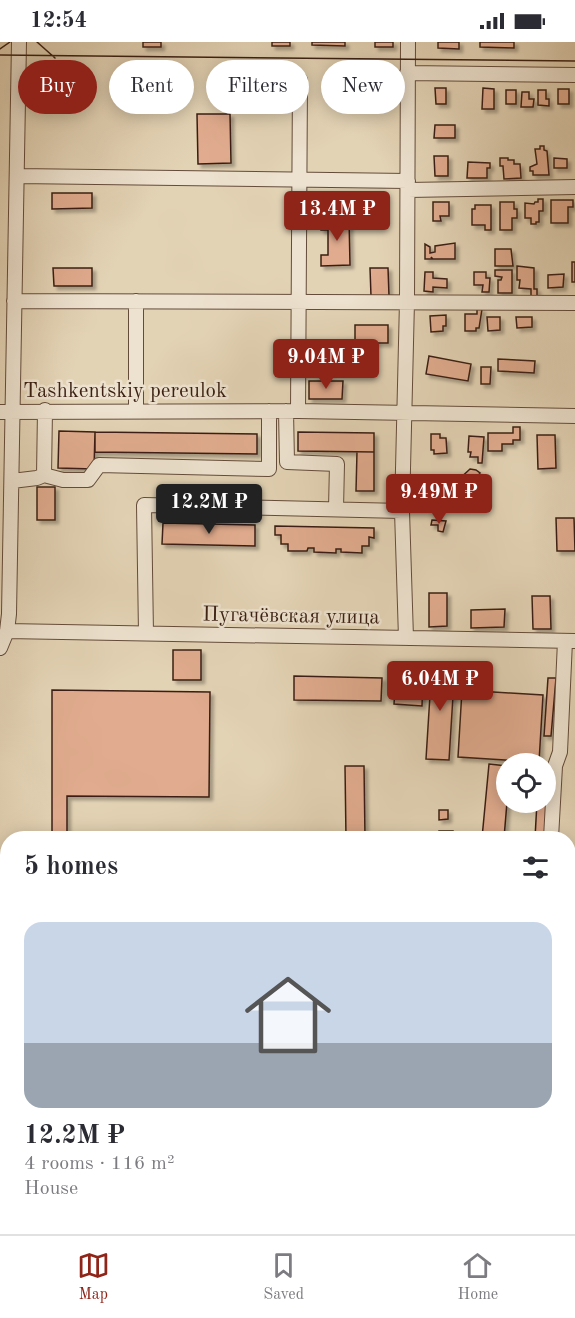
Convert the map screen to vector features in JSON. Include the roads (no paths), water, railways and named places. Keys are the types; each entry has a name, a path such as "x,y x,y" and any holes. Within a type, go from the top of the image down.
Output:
{"street":[{"path":"0,648 7,631 9,614 12,481 6,412 14,301 19,42"},
{"path":"406,638 402,511 408,301 408,42"},
{"path":"407,73 575,75"},
{"path":"300,114 298,302 292,411 286,462 337,464 336,509"},
{"path":"17,176 575,187"},
{"path":"14,301 575,303"},
{"path":"136,301 136,410"},
{"path":"44,475 45,410"},
{"name":"Tashkentskiy pereulok","path":"6,412 45,410 292,411 575,416"},
{"path":"12,481 44,475 63,480 88,480 99,465 269,469 269,411"},
{"path":"146,633 144,505 402,511"},
{"name":"Пугачёвская улица","path":"7,631 570,641"},
{"path":"551,831 555,766 560,752 570,641"},
{"path":"560,752 575,752"}],"tram line":[{"path":"0,49 10,42"},
{"path":"37,42 55,58"},
{"path":"0,55 575,61"}]}
